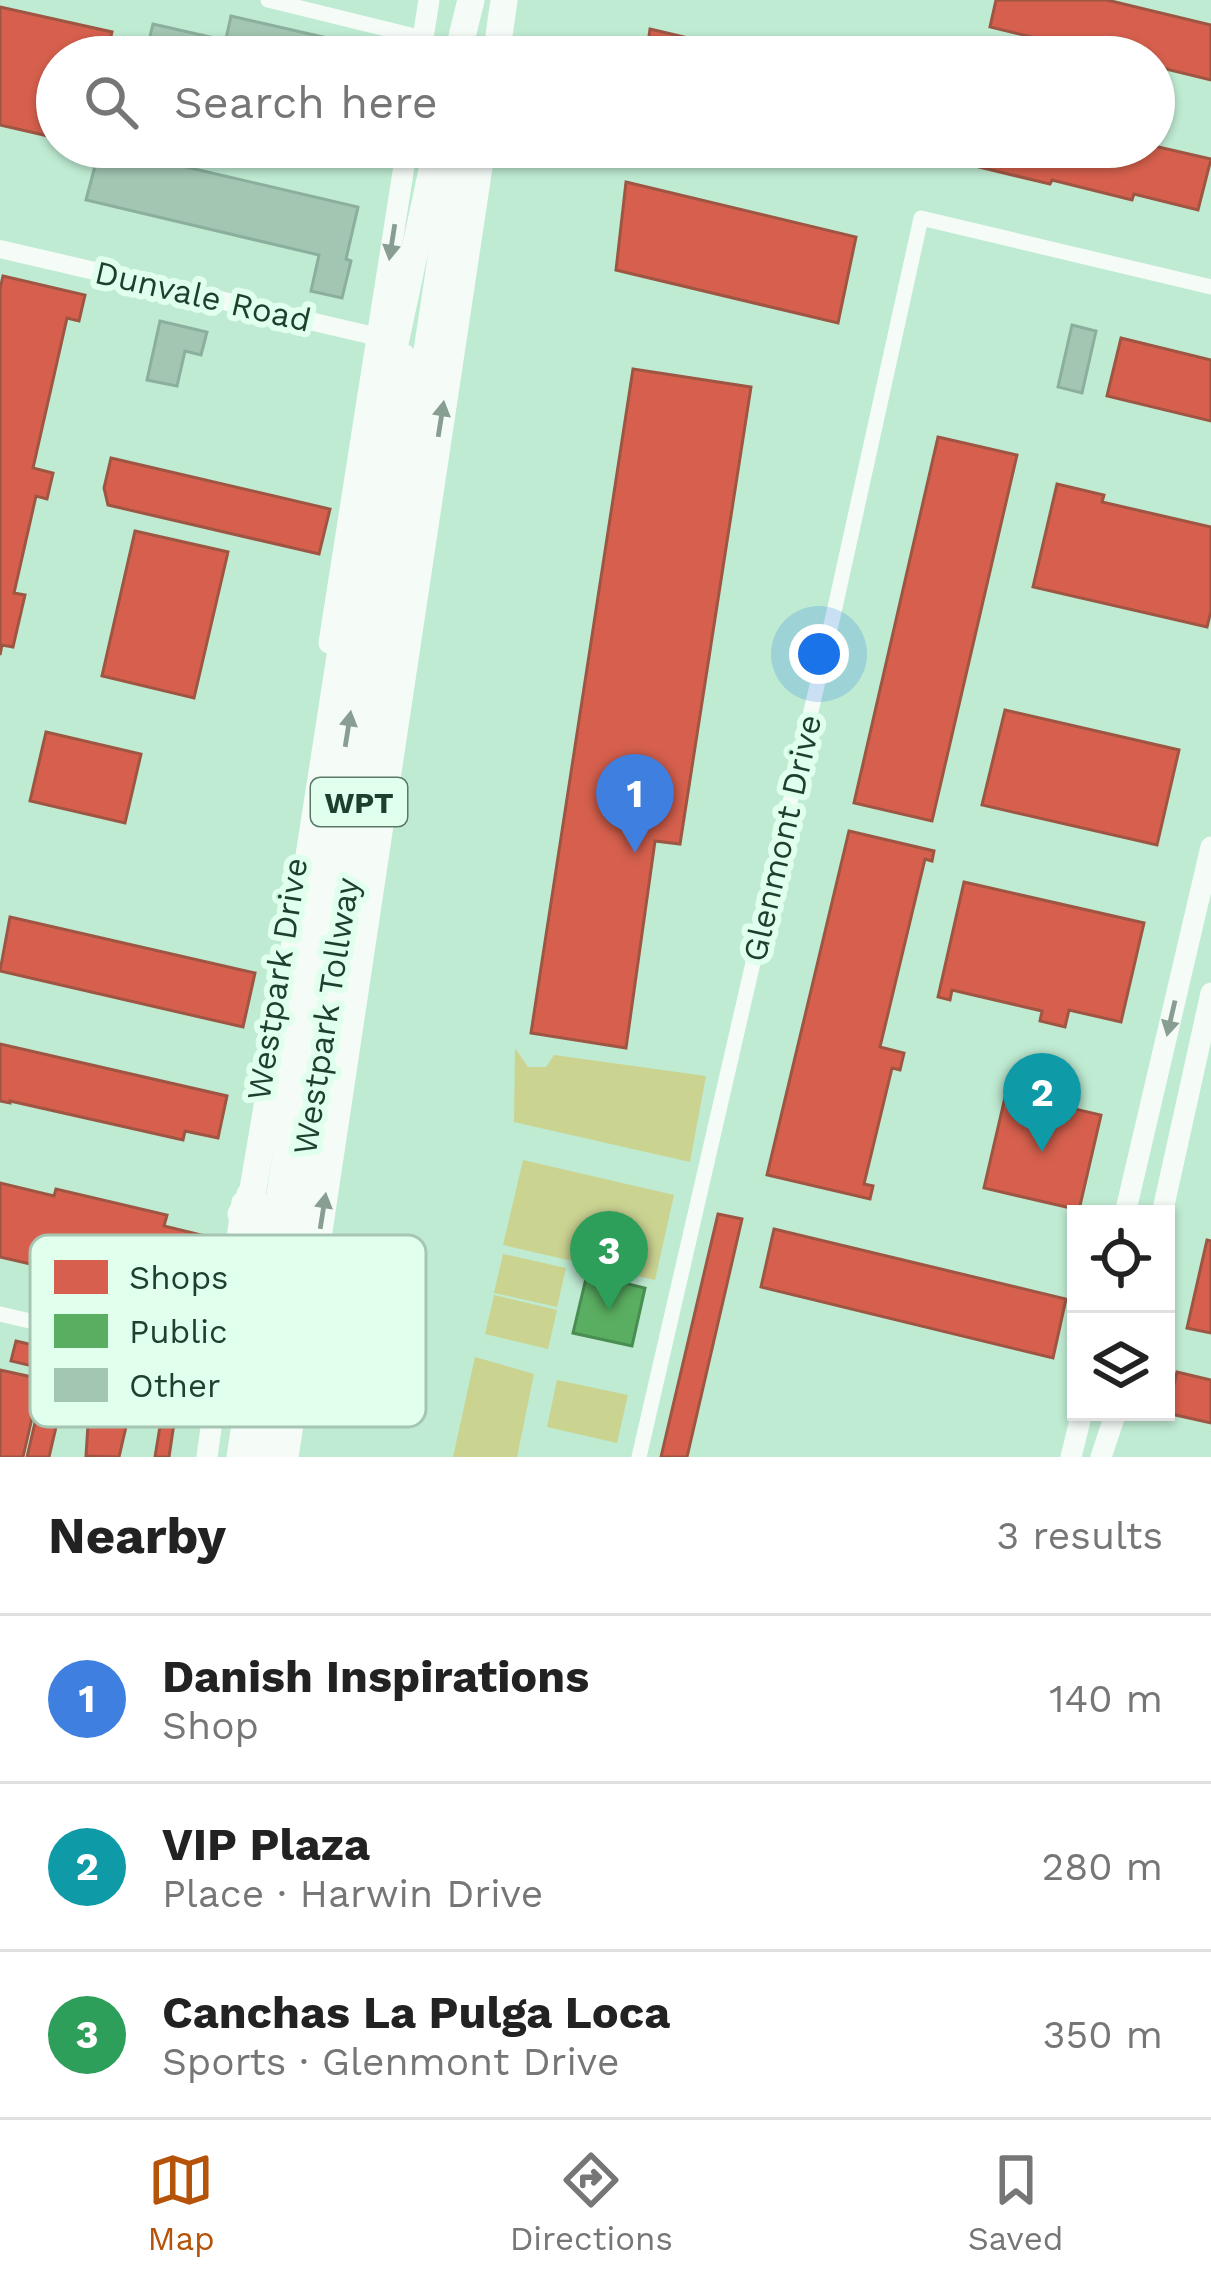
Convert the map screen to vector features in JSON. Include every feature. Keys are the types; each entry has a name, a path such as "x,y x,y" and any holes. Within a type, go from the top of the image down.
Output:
{"highway":[{"path":"460,36 471,0"},
{"path":"475,36 480,0"},
{"path":"499,36 504,0"},
{"path":"245,1201 301,907 372,451 432,168"},
{"name":"Westpark Tollway","path":"307,1235 455,168"},
{"name":"Westpark Tollway","path":"314,1235 378,849 479,168"},
{"path":"306,1011 423,534"}],"main road":[{"path":"423,36 429,0"},
{"path":"454,36 457,0"},
{"name":"Westpark Drive","path":"240,1235 403,168"},
{"name":"Westpark Drive","path":"272,1235 433,168"},
{"path":"1127,1205 1204,905 1211,847"},
{"path":"1164,1205 1211,993"},
{"path":"245,1201 258,1201 253,1235"},
{"path":"1071,1457 1080,1421"},
{"path":"1101,1457 1113,1421"},
{"name":"Westpark Drive","path":"207,1457 211,1427"},
{"name":"Westpark Drive","path":"238,1457 243,1427"}],"street":[{"path":"268,0 383,36"},
{"name":"Glenmont Drive","path":"639,1457 921,218 1211,287"},
{"name":"Dunvale Road","path":"0,249 407,343"},
{"path":"0,1314 30,1321"}],"green space":[{"path":"515,1048 528,1067 546,1067 554,1055 706,1076 690,1162 514,1122"},
{"path":"523,1160 674,1195 655,1280 503,1245"},
{"path":"503,1254 566,1268 557,1307 494,1293"},
{"path":"494,1295 557,1310 548,1349 485,1334"},
{"path":"475,1357 534,1374 517,1457 453,1457"},
{"path":"557,1380 628,1395 617,1443 547,1427"}],"building: Shops":[{"path":"996,0 1107,0 1211,25 1211,80 1175,71 1175,36 1028,36 990,27"},
{"path":"0,7 112,32 111,36 36,36 36,133 0,125"},
{"path":"650,29 680,36 649,36"},
{"path":"1175,151 1211,159 1198,210 1134,194 1132,200 1052,180 1050,184 983,168 1175,168"},
{"path":"626,182 856,237 838,323 616,270"},
{"path":"3,276 85,295 79,321 67,318 33,468 53,473 47,499 36,496 14,593 25,595 13,647 2,645 0,655 0,289"},
{"path":"1121,338 1211,360 1211,421 1107,396"},
{"path":"633,369 751,387 680,844 655,841 626,1048 531,1033"},
{"path":"938,437 1017,455 932,821 854,803"},
{"path":"111,458 330,509 319,554 108,505 104,488"},
{"path":"1057,484 1104,495 1102,502 1211,527 1207,627 1033,587"},
{"path":"135,531 228,552 194,698 102,676"},
{"path":"1005,710 1179,750 1157,845 982,805"},
{"path":"46,732 141,754 125,823 30,801"},
{"path":"849,831 934,851 932,861 925,859 880,1047 904,1053 900,1070 892,1068 864,1184 873,1186 870,1199 767,1175"},
{"path":"964,882 1144,923 1121,1022 1069,1010 1065,1027 1040,1021 1042,1011 952,990 950,1000 938,997"},
{"path":"10,917 255,973 243,1027 0,971"},
{"path":"0,1044 227,1096 218,1138 185,1131 183,1140 0,1101"},
{"path":"1006,1093 1101,1115 1080,1205 1067,1207 984,1188"},
{"path":"0,1183 54,1196 56,1189 167,1215 164,1226 202,1235 30,1235 30,1264 0,1257"},
{"path":"718,1214 742,1219 687,1457 661,1457"},
{"path":"774,1229 1066,1299 1053,1358 761,1287"},
{"path":"1207,1240 1211,1241 1211,1333 1187,1328"},
{"path":"16,1341 30,1344 30,1365 11,1361"},
{"path":"0,1370 30,1377 30,1427 23,1457 0,1457"},
{"path":"1177,1372 1211,1380 1211,1423 1175,1415"},
{"path":"34,1427 56,1427 49,1457 27,1457"},
{"path":"88,1427 126,1427 119,1457 86,1456"},
{"path":"160,1427 173,1427 169,1457 155,1457"}],"building: Public":[{"path":"587,1274 645,1288 632,1346 573,1333"}],"building: Other":[{"path":"231,16 318,36 227,36"},
{"path":"153,24 205,36 150,36"},
{"path":"94,168 190,168 358,207 342,298 311,291 319,255 86,200"},
{"path":"160,321 207,332 201,355 185,351 177,386 147,380"},
{"path":"1072,325 1096,331 1082,393 1058,387"}],"place":[{"name":"Danish Inspirations","path":"635,853"},
{"name":"VIP Plaza","path":"1042,1152"},
{"name":"Canchas La Pulga Loca","path":"609,1310"}]}
